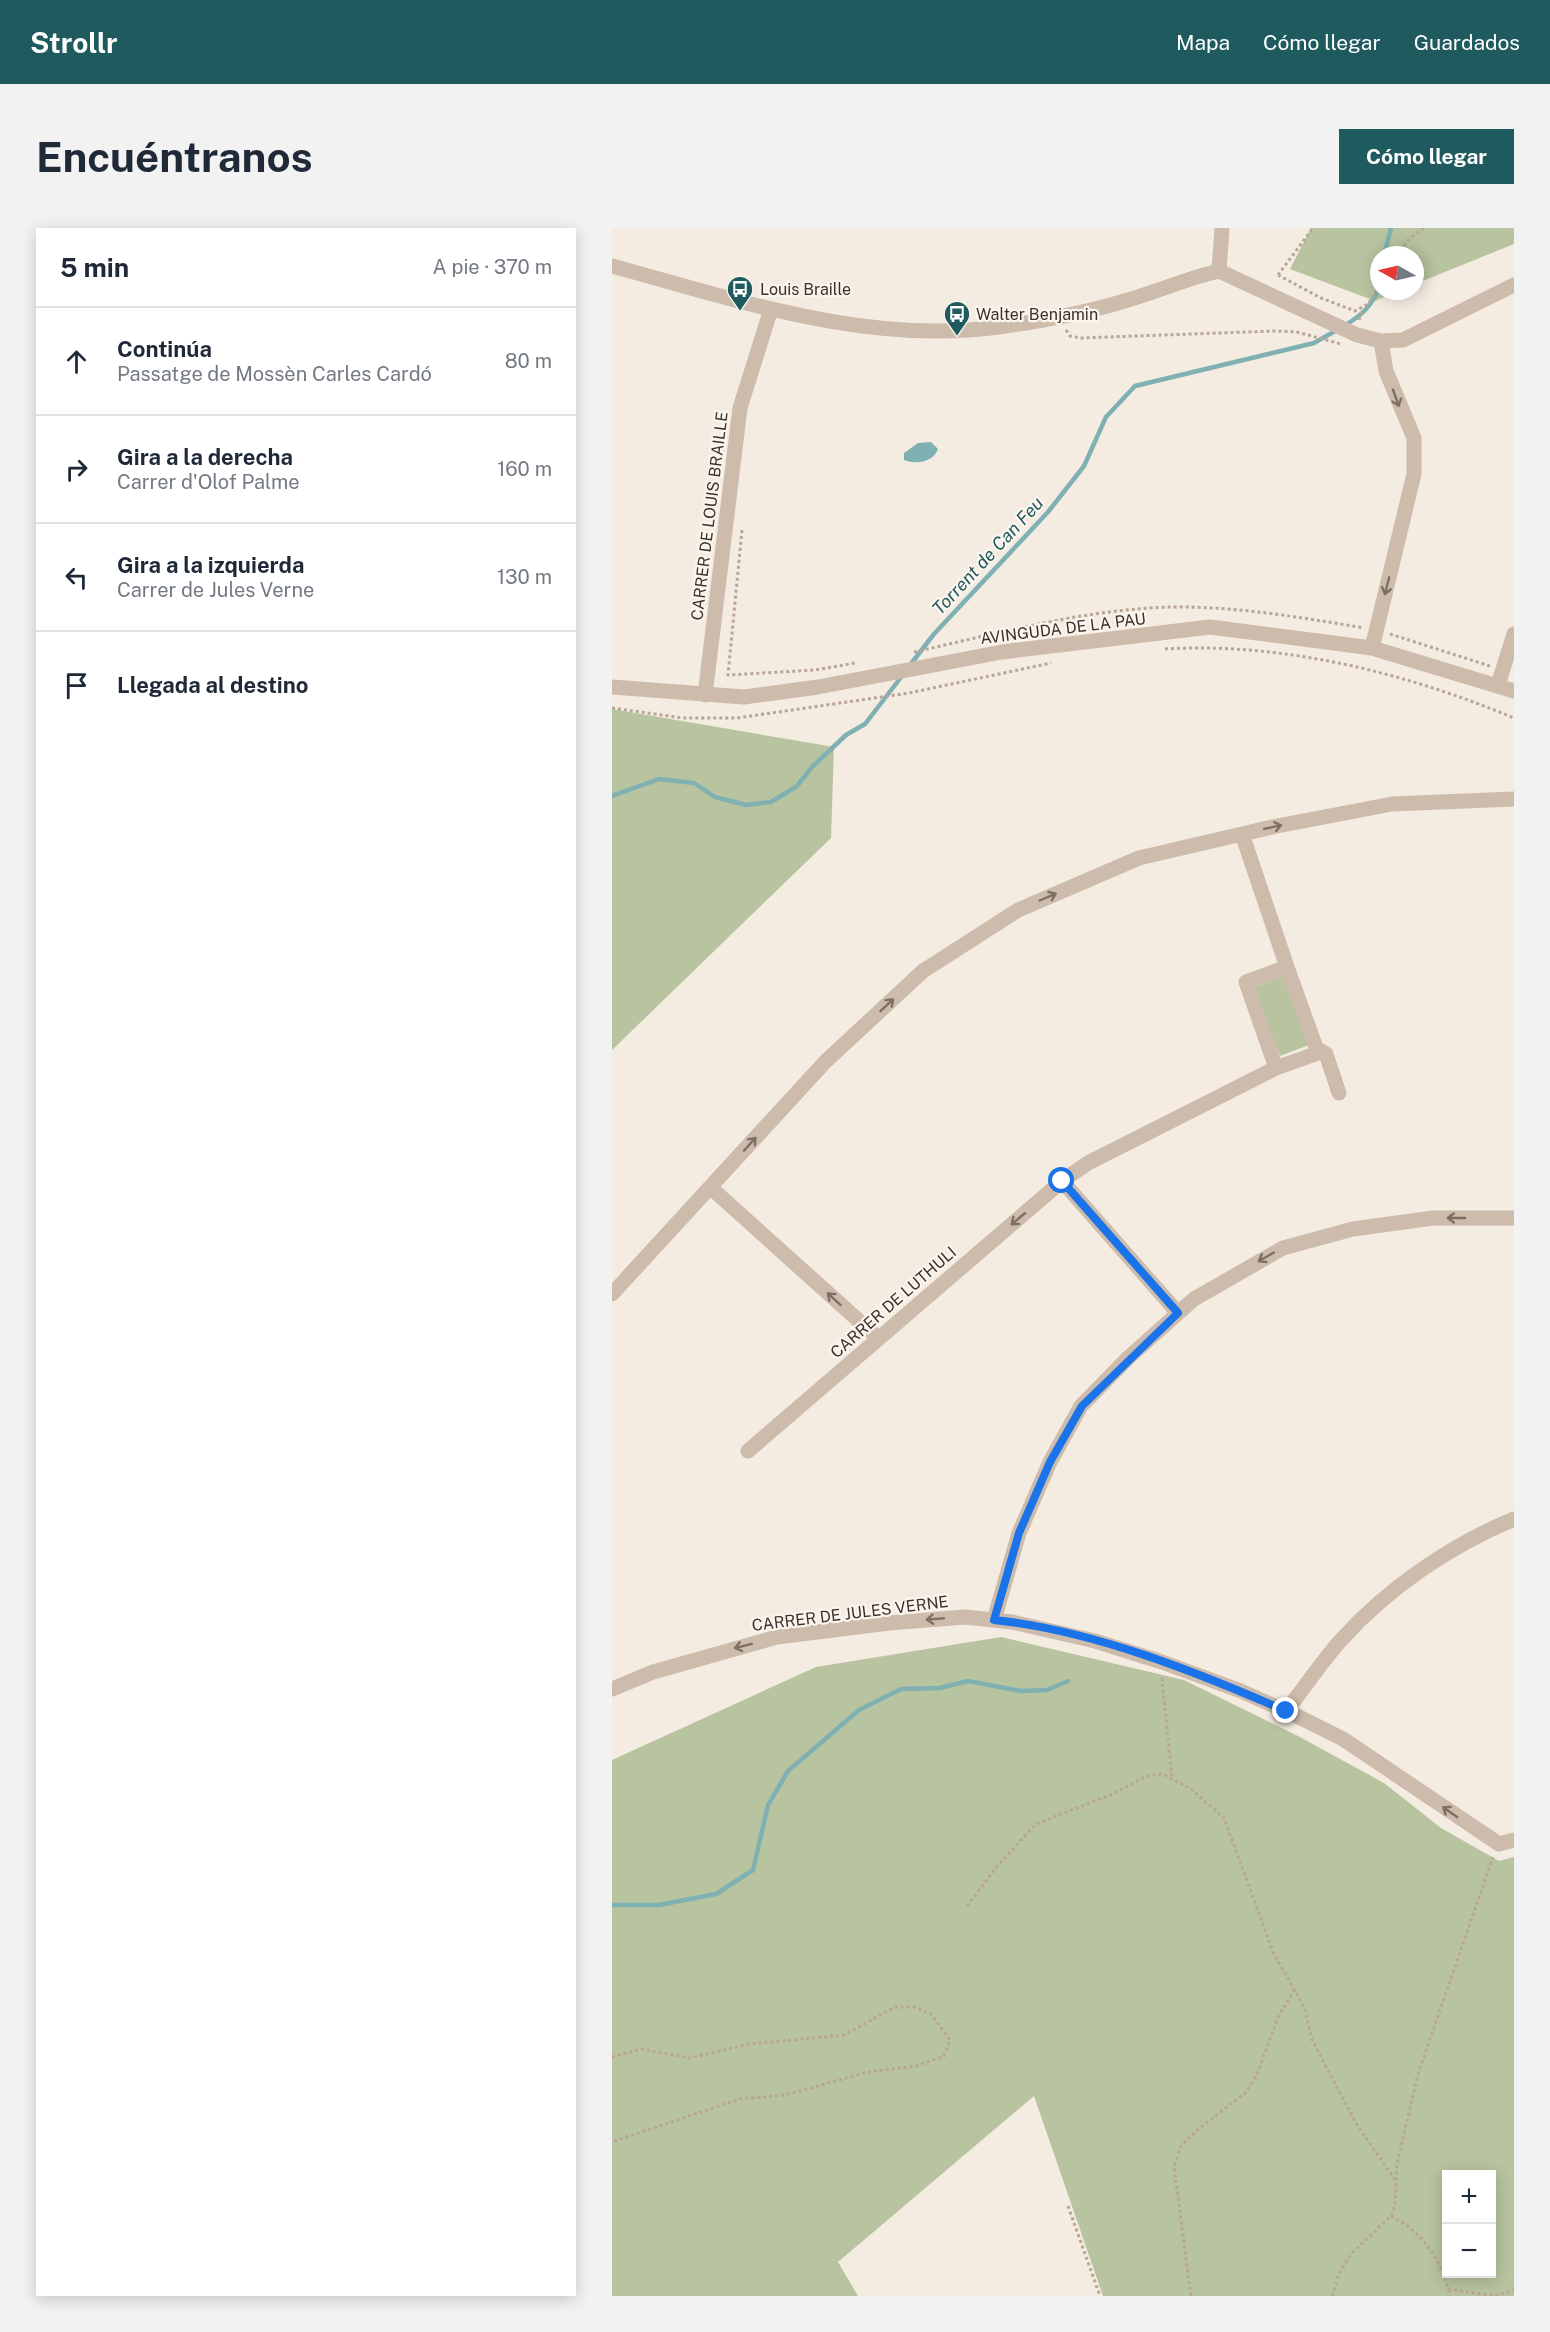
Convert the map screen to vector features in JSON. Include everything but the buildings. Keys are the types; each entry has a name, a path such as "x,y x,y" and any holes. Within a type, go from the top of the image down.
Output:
{"street":[{"path":"1219,271 1222,228"},
{"path":"612,266 771,309 854,326 941,331 998,328 1064,316 1128,300 1219,271 1357,335 1381,341 1403,340 1514,285"},
{"name":"CARRER DE LOUIS BRAILLE","path":"705,695 740,408 771,309"},
{"path":"1372,648 1414,474 1414,438 1386,371 1381,341"},
{"name":"AVINGUDA DE LA PAU","path":"612,687 744,697 818,687 1002,652 1210,627 1372,648 1514,691"},
{"path":"1498,685 1514,634"},
{"path":"612,1294 825,1062 923,971 1018,910 1140,858 1242,834 1392,804 1514,800"},
{"path":"1242,834 1318,1053 1321,1051 1326,1054 1339,1093"},
{"path":"1276,1068 1246,982 1287,967"},
{"name":"CARRER DE LUTHULI","path":"748,1451 1062,1181 1088,1163 1276,1068 1318,1053"},
{"path":"1062,1181 1178,1313"},
{"path":"710,1187 878,1338"},
{"path":"994,1620 1019,1533 1050,1462 1082,1406 1194,1299 1283,1248 1353,1229 1433,1218 1514,1218"},
{"path":"1286,1711 1342,1639 1378,1603 1446,1554 1514,1519"},
{"name":"CARRER DE JULES VERNE","path":"612,1689 653,1672 777,1637 900,1622 965,1617 994,1620 1095,1641 1162,1662 1286,1711 1343,1739 1498,1844"},
{"path":"1498,1844 1514,1840"}],"path":[{"path":"1269,293 1278,275 1313,228"},
{"path":"1403,246 1424,228"},
{"path":"1278,275 1344,307 1355,310 1363,309"},
{"path":"1358,324 1363,309 1370,299"},
{"path":"1064,316 1067,332 1076,338 1274,331 1297,332 1338,345 1343,343"},
{"path":"742,526 728,675 815,670 862,662"},
{"path":"908,653 1061,618 1168,607 1212,608 1286,614 1376,630 1503,670"},
{"path":"1157,650 1241,650 1333,662 1437,689 1514,718"},
{"path":"612,708 683,718 737,718 909,693 1062,661"},
{"path":"1162,1662 1162,1690 1172,1777"},
{"path":"967,1906 998,1865 1036,1824 1110,1795 1147,1776 1162,1774 1172,1777 1206,1800 1224,1818 1273,1952 1305,2009 1312,2040 1357,2125 1396,2181"},
{"path":"1332,2296 1339,2274 1351,2254 1391,2216 1395,2205 1400,2153 1418,2074 1498,1844"},
{"path":"1191,2296 1174,2167 1181,2146 1196,2131 1245,2093 1257,2075 1278,2017 1295,1989"},
{"path":"612,2057 641,2049 690,2058 749,2044 844,2035 895,2007 915,2007 931,2014 950,2040 944,2056 916,2066 868,2072 785,2095 740,2099 612,2142"},
{"path":"1068,2206 1100,2296"},
{"path":"1391,2216 1409,2225 1422,2237 1436,2259 1450,2296"},
{"path":"1448,2289 1495,2296 1514,2290"}],"green space":[{"path":"1311,228 1514,228 1514,244 1424,280 1424,246 1370,246 1370,299 1290,269"},
{"path":"612,709 834,747 831,838 612,1050"},
{"path":"1284,976 1309,1045 1280,1056 1254,987"},
{"path":"1001,1637 1184,1680 1298,1736 1384,1783 1441,1828 1499,1861 1514,1857 1514,2296 1103,2296 1034,2096 838,2262 858,2296 612,2296 612,1760 816,1667"}],"water":[{"path":"931,442 938,449 928,460 914,462 904,460 904,453 918,443"}],"waterway":[{"name":"Torrent de Can Feu","path":"1386,246 1391,228"},
{"name":"Torrent de Can Feu","path":"1344,326 1365,310 1373,300"},
{"name":"Torrent de Can Feu","path":"910,665 934,634 1048,512 1084,466 1106,417 1135,386 1314,343 1337,330"},
{"name":"Torrent de Can Feu","path":"612,796 659,779 694,783 715,797 746,805 771,802 797,786 812,767 846,735 865,724 902,676"},
{"path":"612,1905 659,1905 716,1894 753,1870 768,1805 788,1771 859,1710 901,1689 940,1688 968,1681 1021,1691 1047,1690 1068,1681"}],"place":[{"name":"Louis Braille","path":"740,312"},
{"name":"Walter Benjamin","path":"957,337"}],"route":[{"path":"1062,1181 1178,1313 1129,1357 1082,1406 1050,1462 1019,1533 994,1620 1095,1641 1162,1662 1241,1691 1286,1711"}]}
